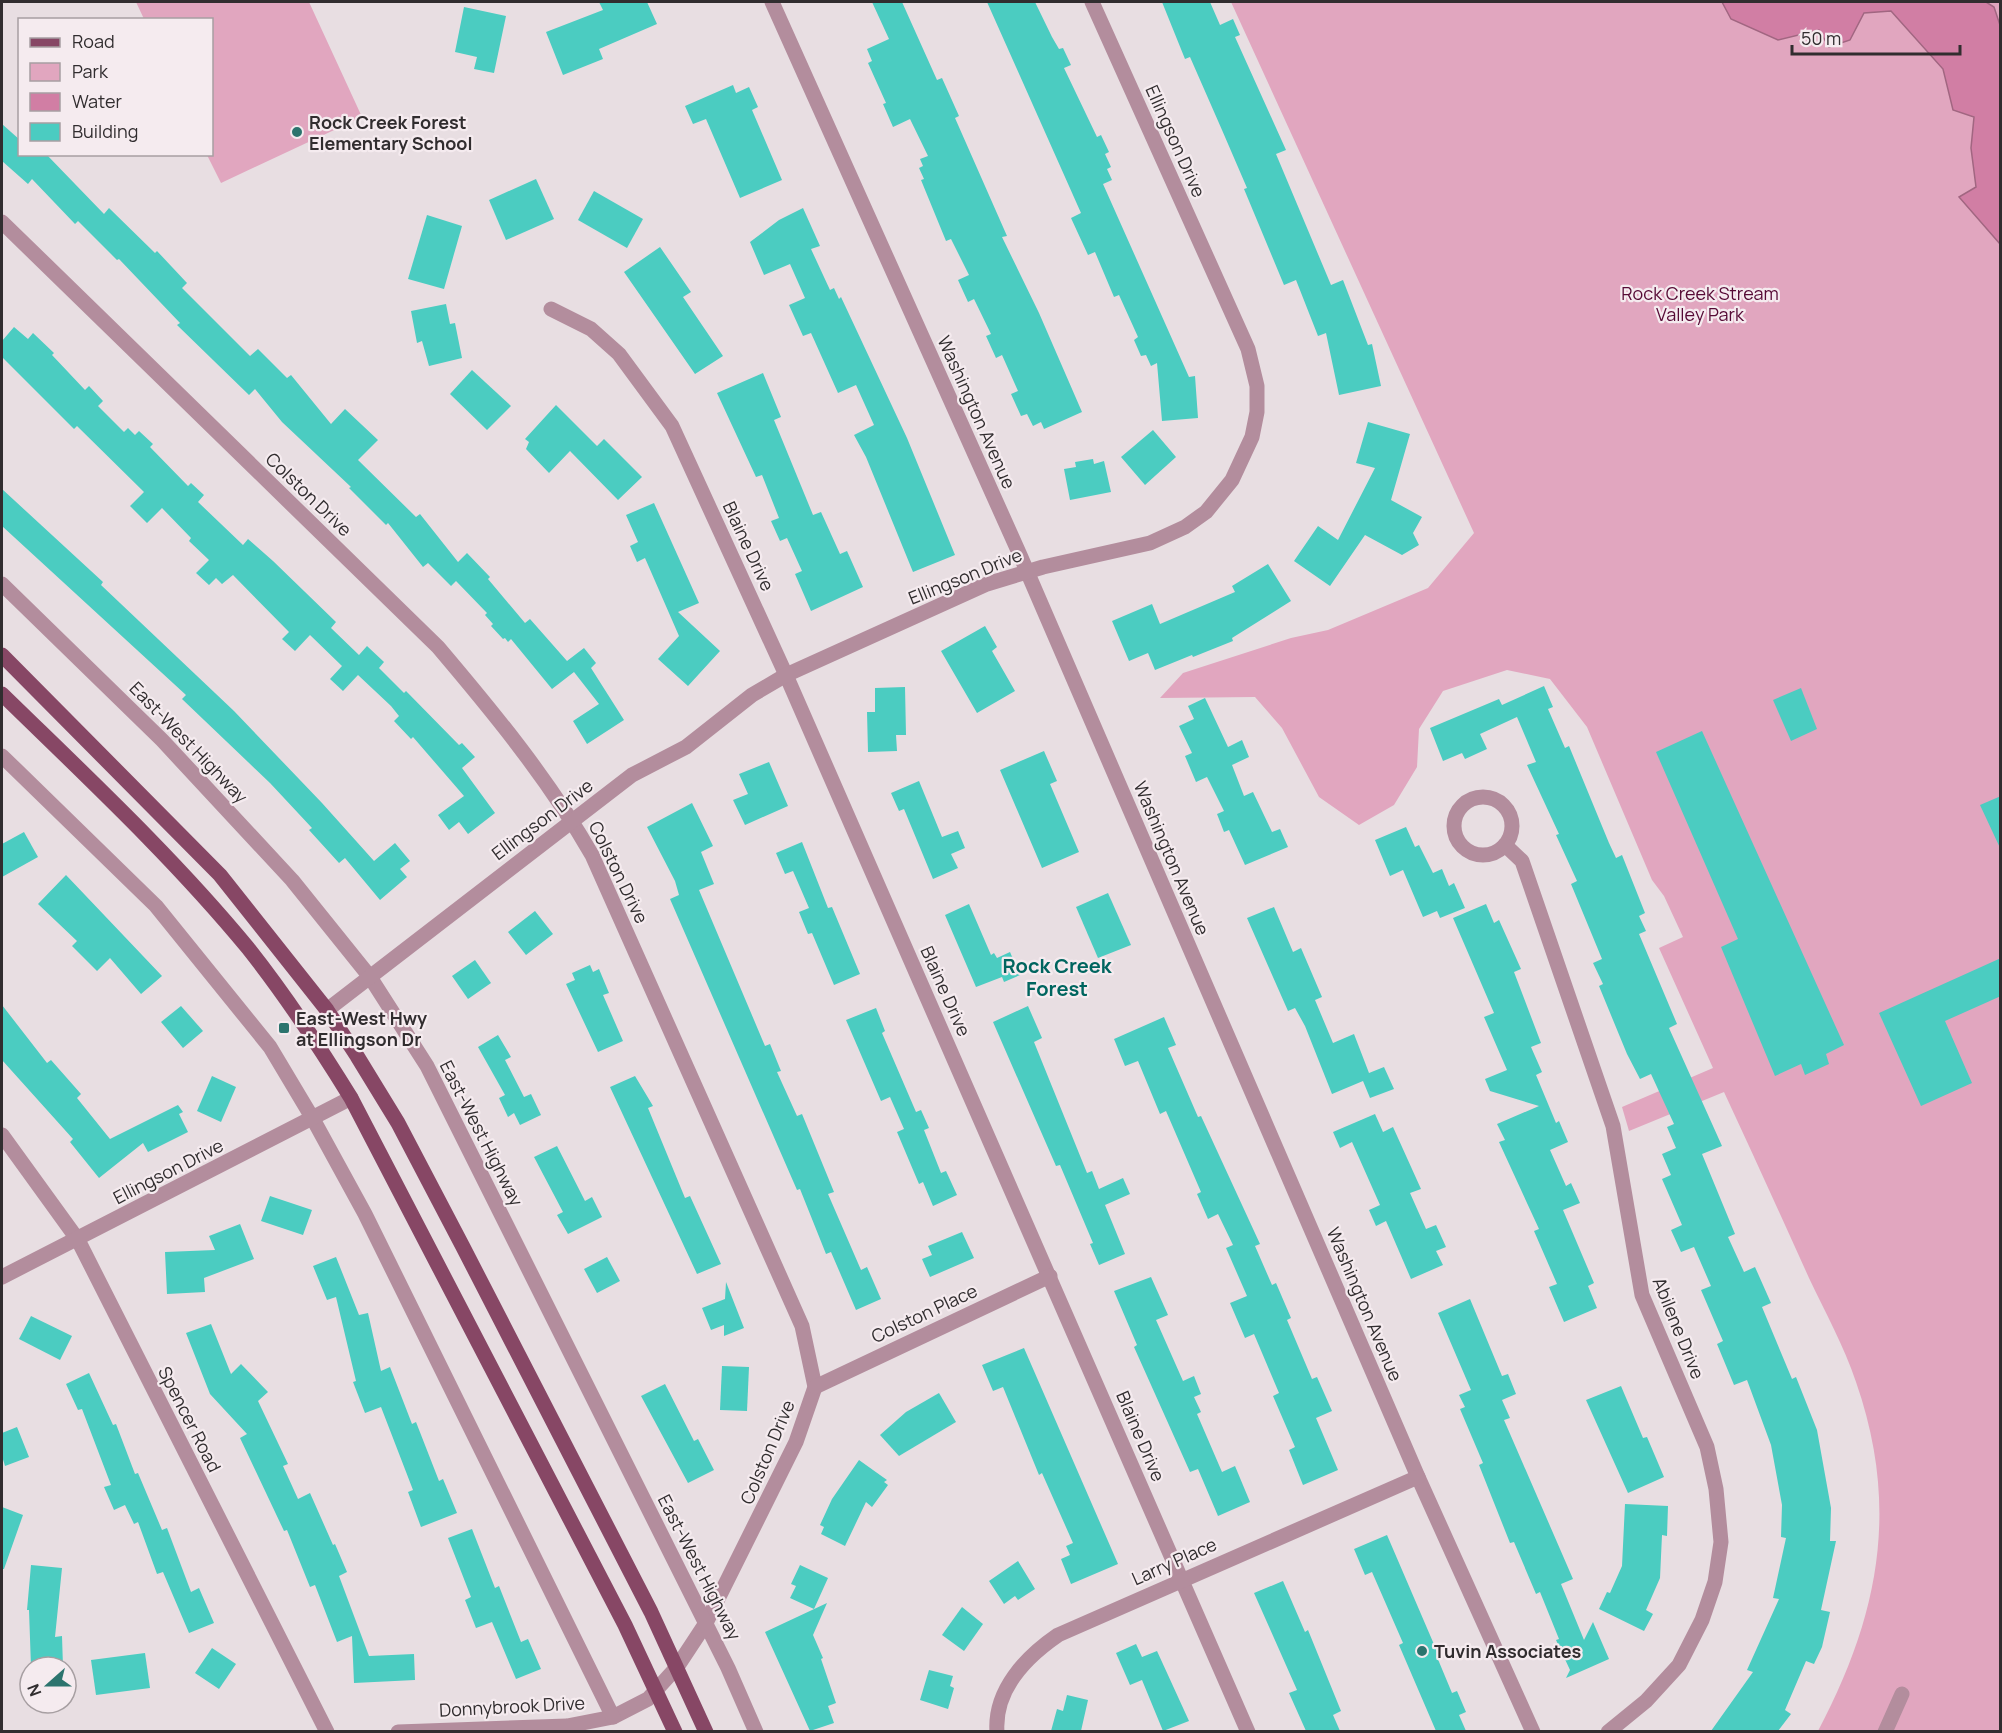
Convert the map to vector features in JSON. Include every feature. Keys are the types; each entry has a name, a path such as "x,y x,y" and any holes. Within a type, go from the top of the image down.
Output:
{"main road":[{"path":"2,655 220,875 327,1010 398,1122 651,1611 706,1731"},
{"path":"2,694 181,873 248,948 303,1021 351,1098 657,1691 675,1731"}],"street":[{"name":"Washington Avenue","path":"772,2 1027,571 1418,1477 1533,1731"},
{"name":"Ellingson Drive","path":"327,1010 632,775 705,734 752,695 786,675 987,584 1027,571 1150,543 1185,527 1206,512 1232,480 1252,437 1257,412 1257,386 1248,349 1092,2"},
{"name":"Colston Drive","path":"2,222 438,647 501,723 572,820 597,866 802,1326 815,1388 796,1442 706,1623 677,1667 657,1691"},
{"name":"Blaine Drive","path":"551,309 591,329 619,354 672,426 786,675 1248,1731"},
{"name":"East-West Highway","path":"2,584 162,740 292,880 370,977 427,1066 706,1623 756,1731"},
{"path":"2,756 156,906 270,1047 313,1119 371,1225 614,1717"},
{"name":"Abilene Drive","path":"1505,845 1522,861 1613,1126 1642,1296 1707,1447 1716,1489 1721,1542 1715,1582 1702,1620 1679,1665 1646,1701 1608,1731"},
{"name":"Ellingson Drive","path":"2,1277 351,1098"},
{"name":"Spencer Road","path":"2,1135 78,1240 327,1731"},
{"name":"Colston Place","path":"815,1388 1050,1276"},
{"name":"Larry Place","path":"997,1731 996,1718 1009,1682 1024,1661 1058,1635 1181,1579 1418,1477"},
{"name":"Donnybrook Drive","path":"398,1731 567,1726 614,1717 636,1707 657,1691"},
{"path":"1886,1731 1902,1694"}],"green space":[{"path":"136,2 309,2 362,117 221,183 208,156 213,156 213,18 144,18"},
{"name":"Rock Creek Stream Valley Park","path":"1231,2 2000,2 2000,1731 1818,1731 1856,1646 1868,1603 1876,1561 1879,1517 1877,1474 1870,1428 1846,1355 1724,1092 1629,1131 1622,1107 1713,1068 1659,948 1683,937 1664,896 1652,880 1587,727 1550,679 1507,670 1443,691 1419,729 1417,767 1394,805 1359,825 1319,797 1282,728 1255,697 1160,698 1183,673 1291,638 1328,630 1428,588 1474,533"}],"water":[{"path":"1722,2 1986,2 1994,7 2000,25 2000,244 1959,197 1976,187 1971,148 1974,117 1953,110 1943,69 1891,11 1864,13 1850,40 1829,47 1819,30 1778,40 1731,19"}],"building":[{"path":"599,2 647,2 657,24 599,49 603,59 563,75 546,32 603,10"},
{"path":"872,2 902,2 937,80 942,78 959,116 955,118 1007,236 1002,237 1039,313 1082,412 1044,429 1041,422 1033,426 1027,414 1021,416 1011,394 1018,391 1002,355 996,358 986,336 991,334 974,299 968,302 958,280 969,275 951,239 946,241 921,180 924,179 919,168 923,166 920,159 928,156 910,119 893,127 883,104 886,103 868,63 872,61 867,49 889,39"},
{"path":"987,2 1035,2 1059,49 1063,48 1071,65 1064,68 1097,137 1101,135 1109,152 1105,154 1111,167 1107,169 1112,180 1103,184 1189,377 1195,376 1198,418 1162,421 1157,363 1151,366 1146,355 1141,356 1134,340 1138,337 1119,295 1114,297 1095,252 1088,255 1071,218 1081,213"},
{"path":"1162,2 1210,2 1220,25 1233,19 1240,35 1235,37 1286,150 1276,154 1331,285 1343,280 1368,345 1372,344 1381,386 1339,395 1326,333 1318,336 1296,280 1284,285 1222,130 1190,57 1185,59"},
{"path":"464,7 506,16 494,73 474,69 477,57 455,52"},
{"path":"733,85 736,93 749,87 758,107 752,110 782,180 740,198 706,119 693,124 685,106"},
{"path":"2,124 18,138 18,156 48,156 104,214 109,208 155,253 157,251 187,283 182,288 250,356 258,349 287,378 291,375 331,424 345,409 378,440 358,460 416,517 420,514 458,562 467,553 490,577 488,579 525,623 530,619 567,661 584,648 596,663 591,668 624,720 587,744 573,721 599,704 574,672 552,689 511,639 508,642 505,638 503,639 491,626 493,624 485,615 487,613 456,581 451,586 428,563 423,567 388,523 386,525 349,488 351,487 282,422 255,389 249,395 177,325 180,323 119,259 117,260 78,221 75,224 32,179 28,184 2,161"},
{"path":"536,179 554,219 506,240 489,200"},
{"path":"594,191 643,219 627,248 578,220"},
{"path":"803,208 820,246 811,249 830,290 834,288 839,299 841,297 907,438 955,555 913,572 866,457 854,435 874,425 856,385 838,393 811,333 803,336 789,305 805,298 790,264 764,275 750,242 779,220"},
{"path":"427,215 462,226 444,289 408,279"},
{"path":"660,247 691,292 683,297 723,356 695,374 624,272"},
{"path":"446,304 450,324 455,323 462,358 429,366 422,341 417,343 411,311"},
{"path":"14,327 28,339 33,333 54,353 52,355 85,390 89,386 103,401 98,406 124,432 128,428 135,435 139,431 153,444 150,447 188,486 191,483 204,495 198,502 243,545 248,539 273,561 336,622 331,628 359,655 367,646 384,662 379,668 404,693 406,691 459,745 462,743 475,757 462,768 495,813 468,834 459,822 449,830 438,815 464,796 413,737 411,739 394,721 399,716 391,706 358,675 343,691 330,679 342,666 310,635 295,651 282,639 289,632 233,575 222,584 216,578 209,585 196,573 209,560 189,541 191,538 162,508 147,523 130,506 144,492 77,426 74,429 2,357 2,341"},
{"path":"472,370 511,406 487,430 450,394"},
{"path":"763,373 781,417 774,420 813,515 821,512 840,554 847,551 863,587 811,611 795,574 802,571 787,538 780,541 771,521 779,518 762,475 756,477 717,393"},
{"path":"556,405 597,446 604,439 642,477 618,500 570,451 549,473 526,449 529,442 525,439"},
{"path":"1368,422 1410,434 1391,500 1422,517 1413,533 1419,545 1402,555 1365,535 1330,586 1294,561 1318,526 1338,540 1375,468 1356,463"},
{"path":"1153,430 1176,457 1145,485 1121,457"},
{"path":"1093,459 1094,464 1104,461 1111,492 1070,500 1064,469 1076,467 1075,462"},
{"path":"2,489 103,582 101,585 234,711 374,861 395,843 410,861 400,869 407,877 380,900 345,858 339,863 309,830 312,828 270,783 182,699 186,695 2,526"},
{"path":"654,503 699,603 678,612 720,651 688,686 658,659 679,636 645,558 637,562 630,546 638,542 626,515"},
{"path":"1268,564 1291,601 1232,638 1233,641 1193,657 1192,655 1155,670 1148,653 1129,661 1112,621 1152,604 1160,624 1235,592 1232,586"},
{"path":"985,626 997,647 992,651 1015,691 977,713 941,651"},
{"path":"1544,686 1553,707 1548,709 1565,748 1569,746 1616,858 1622,855 1645,913 1639,916 1646,931 1639,934 1677,1024 1669,1028 1722,1146 1702,1154 1735,1234 1728,1237 1744,1272 1755,1267 1771,1303 1762,1307 1792,1379 1796,1377 1817,1430 1831,1508 1830,1541 1836,1541 1821,1610 1830,1612 1822,1647 1814,1664 1806,1661 1785,1710 1791,1714 1778,1731 1711,1731 1753,1672 1747,1670 1779,1599 1773,1598 1786,1538 1781,1537 1782,1505 1771,1445 1747,1380 1734,1385 1717,1344 1723,1341 1701,1290 1711,1286 1694,1247 1681,1252 1671,1230 1682,1225 1662,1179 1671,1175 1662,1154 1676,1148 1667,1127 1674,1124 1651,1074 1640,1079 1627,1054 1599,986 1603,984 1593,963 1602,959 1571,884 1577,881 1556,835 1559,834 1527,765 1536,762 1517,717 1480,734 1487,749 1465,759 1462,753 1443,761 1430,728 1499,699 1502,705"},
{"path":"905,687 906,735 896,735 897,751 868,752 867,712 875,712 875,688"},
{"path":"1801,688 1817,729 1791,741 1773,700"},
{"path":"1205,698 1228,747 1242,740 1249,757 1232,765 1244,796 1253,792 1272,832 1280,829 1288,847 1245,865 1229,830 1224,832 1217,814 1224,811 1207,777 1196,782 1185,756 1192,753 1179,726 1194,719 1188,706"},
{"path":"1702,731 1844,1045 1826,1054 1829,1064 1805,1075 1801,1064 1775,1076 1721,947 1738,939 1656,752"},
{"path":"1044,751 1057,781 1050,784 1079,852 1042,868 1000,770"},
{"path":"769,762 788,806 745,825 733,800 748,794 739,774"},
{"path":"919,781 942,837 958,831 965,848 951,854 958,868 933,879 904,809 899,811 891,793"},
{"path":"2001,796 2001,850 1980,805"},
{"path":"692,803 713,846 701,852 714,884 699,890 765,1046 770,1044 781,1071 777,1072 797,1116 802,1114 834,1192 828,1194 861,1270 867,1267 881,1299 856,1310 831,1252 826,1254 800,1189 797,1190 670,899 679,895 675,881 647,827"},
{"path":"1406,827 1415,847 1419,845 1433,873 1442,869 1449,886 1454,883 1465,908 1440,918 1437,911 1423,917 1403,870 1390,876 1375,840"},
{"path":"24,832 38,857 2,877 2,844"},
{"path":"802,842 828,908 832,907 860,974 834,985 812,933 808,934 799,912 809,908 793,871 785,874 776,853"},
{"path":"66,875 162,976 141,994 110,958 97,971 72,946 77,941 38,904"},
{"path":"1108,893 1131,945 1098,958 1076,907"},
{"path":"969,904 991,955 994,953 997,958 1010,952 1020,975 1004,982 1002,977 976,987 945,915"},
{"path":"1486,904 1494,923 1499,920 1521,969 1514,972 1541,1043 1531,1047 1542,1072 1536,1075 1556,1123 1559,1121 1568,1142 1550,1150 1566,1186 1571,1183 1580,1203 1563,1210 1594,1283 1588,1286 1597,1308 1564,1322 1549,1287 1557,1284 1534,1231 1539,1229 1499,1142 1505,1140 1497,1124 1539,1106 1490,1091 1485,1079 1507,1070 1484,1017 1494,1013 1453,918"},
{"path":"1274,907 1293,952 1301,948 1322,997 1315,1000 1333,1043 1354,1034 1369,1073 1384,1067 1394,1089 1370,1098 1363,1081 1332,1094 1305,1026 1295,1008 1288,1011 1247,918"},
{"path":"535,911 553,934 526,955 508,932"},
{"path":"2001,958 2001,996 1945,1021 1972,1083 1921,1106 1879,1013"},
{"path":"475,960 491,983 468,999 452,976"},
{"path":"590,965 593,972 599,969 609,993 603,995 623,1041 598,1052 566,984 575,980 572,973"},
{"path":"2,1005 47,1063 51,1060 81,1094 77,1098 110,1139 178,1105 183,1112 179,1114 188,1132 148,1152 143,1143 99,1178 70,1142 73,1139 2,1060"},
{"path":"181,1006 203,1031 183,1048 161,1022"},
{"path":"1028,1006 1042,1038 1034,1042 1087,1173 1092,1171 1099,1189 1123,1178 1130,1194 1105,1205 1125,1254 1099,1265 1090,1244 1093,1243 1060,1165 1056,1166 993,1022"},
{"path":"876,1008 885,1031 882,1033 916,1112 921,1110 929,1128 924,1130 941,1173 946,1171 957,1195 933,1206 923,1182 919,1184 897,1132 904,1129 890,1097 881,1101 846,1020"},
{"path":"1164,1017 1176,1045 1168,1048 1198,1117 1201,1116 1260,1244 1255,1246 1272,1285 1276,1283 1291,1318 1287,1320 1312,1379 1317,1377 1332,1411 1316,1418 1338,1470 1303,1485 1289,1450 1295,1447 1273,1396 1279,1393 1254,1334 1245,1338 1230,1303 1247,1296 1226,1248 1233,1245 1218,1214 1208,1219 1197,1194 1201,1192 1166,1111 1160,1114 1138,1061 1125,1066 1114,1039"},
{"path":"498,1035 511,1057 505,1060 524,1097 531,1094 541,1115 520,1125 514,1113 508,1117 499,1098 505,1095 478,1047"},
{"path":"212,1076 236,1087 221,1122 197,1111"},
{"path":"635,1076 653,1106 648,1108 685,1198 690,1196 721,1264 697,1274 610,1087"},
{"path":"1375,1114 1383,1132 1393,1127 1421,1189 1410,1193 1426,1229 1436,1225 1446,1247 1436,1251 1443,1265 1411,1279 1386,1221 1376,1226 1369,1210 1380,1205 1352,1142 1340,1148 1333,1132"},
{"path":"557,1146 585,1201 592,1197 602,1217 568,1234 557,1215 563,1212 534,1157"},
{"path":"270,1196 312,1210 303,1235 261,1221"},
{"path":"240,1224 254,1259 204,1278 205,1292 167,1294 165,1252 215,1250 209,1236"},
{"path":"962,1232 974,1258 930,1277 922,1259 932,1255 928,1246"},
{"path":"336,1257 359,1315 368,1313 381,1371 390,1367 412,1424 416,1422 439,1481 443,1479 457,1513 421,1527 408,1492 413,1490 381,1407 365,1413 353,1382 356,1381 336,1297 327,1300 313,1266"},
{"path":"607,1257 620,1281 597,1293 584,1269"},
{"path":"1151,1277 1168,1315 1156,1320 1183,1381 1194,1376 1201,1394 1194,1397 1201,1412 1197,1414 1222,1472 1235,1466 1250,1502 1218,1516 1198,1469 1190,1472 1134,1347 1137,1345 1114,1291"},
{"path":"726,1282 744,1328 724,1336 724,1325 711,1330 702,1308 725,1299"},
{"path":"1470,1299 1502,1376 1508,1374 1516,1394 1502,1400 1510,1418 1504,1420 1573,1579 1561,1584 1584,1640 1593,1622 1609,1659 1566,1678 1570,1670 1556,1640 1559,1639 1540,1592 1536,1594 1514,1542 1510,1543 1479,1465 1483,1463 1460,1409 1465,1407 1459,1395 1471,1390 1438,1313"},
{"path":"31,1316 72,1336 60,1360 19,1339"},
{"path":"211,1324 231,1374 241,1364 268,1392 258,1401 288,1464 283,1466 298,1499 310,1493 333,1545 335,1544 347,1572 339,1576 369,1656 414,1654 415,1680 354,1683 352,1636 337,1642 315,1585 310,1587 287,1530 284,1531 240,1438 247,1434 210,1394 186,1333"},
{"path":"1024,1348 1118,1564 1071,1584 1061,1559 1070,1555 1066,1546 1073,1543 1042,1473 1039,1475 1003,1387 993,1391 982,1365"},
{"path":"722,1366 749,1367 747,1411 720,1410"},
{"path":"89,1373 113,1425 116,1424 135,1474 138,1473 162,1530 167,1528 191,1592 199,1588 214,1623 189,1633 163,1572 157,1574 138,1522 134,1524 125,1505 114,1510 104,1487 111,1485 82,1409 78,1410 66,1384"},
{"path":"665,1384 694,1441 698,1439 714,1470 688,1483 641,1396"},
{"path":"1621,1386 1643,1438 1647,1437 1664,1477 1628,1493 1586,1400"},
{"path":"939,1393 956,1422 899,1456 880,1435 906,1412"},
{"path":"17,1427 29,1457 5,1466 2,1456 2,1433"},
{"path":"859,1460 887,1480 884,1482 888,1485 872,1507 866,1502 845,1546 821,1534 824,1527 820,1525 832,1499"},
{"path":"1625,1504 1668,1506 1667,1536 1662,1535 1660,1578 1646,1610 1653,1614 1644,1631 1599,1609 1607,1592 1610,1593 1622,1566"},
{"path":"2,1507 23,1515 4,1569 2,1569"},
{"path":"472,1529 495,1588 499,1586 521,1642 528,1639 541,1669 516,1679 492,1622 476,1628 465,1600 471,1597 448,1538"},
{"path":"1387,1535 1439,1656 1437,1657 1452,1693 1457,1691 1466,1712 1459,1715 1466,1731 1436,1731 1399,1645 1403,1643 1372,1572 1365,1575 1354,1549"},
{"path":"1018,1561 1035,1589 1018,1600 1015,1596 1004,1604 989,1581"},
{"path":"31,1565 62,1568 55,1637 62,1636 63,1655 31,1655 29,1610 27,1610"},
{"path":"800,1565 828,1578 814,1609 790,1598 796,1586 791,1584"},
{"path":"1283,1581 1305,1632 1308,1630 1341,1711 1333,1715 1340,1731 1306,1731 1289,1693 1297,1690 1254,1593"},
{"path":"827,1603 813,1635 823,1658 821,1659 836,1703 828,1706 834,1723 810,1731 765,1632"},
{"path":"962,1607 983,1624 964,1651 942,1635"},
{"path":"1136,1644 1142,1657 1157,1651 1189,1721 1163,1731 1142,1680 1130,1685 1116,1653"},
{"path":"212,1648 236,1664 219,1689 195,1673"},
{"path":"145,1653 150,1688 96,1695 91,1660"},
{"path":"929,1670 953,1676 950,1686 954,1688 948,1709 920,1700"},
{"path":"1067,1695 1088,1700 1081,1731 1051,1731 1057,1709 1063,1711"}],"place":[{"name":"Rock Creek Forest Elementary School","path":"297,132"},
{"name":"East-West Hwy at Ellingson Dr","path":"284,1028"},
{"name":"Tuvin Associates","path":"1422,1651"}],"district":[{"name":"Rock Creek Forest","path":"1057,976"}]}
